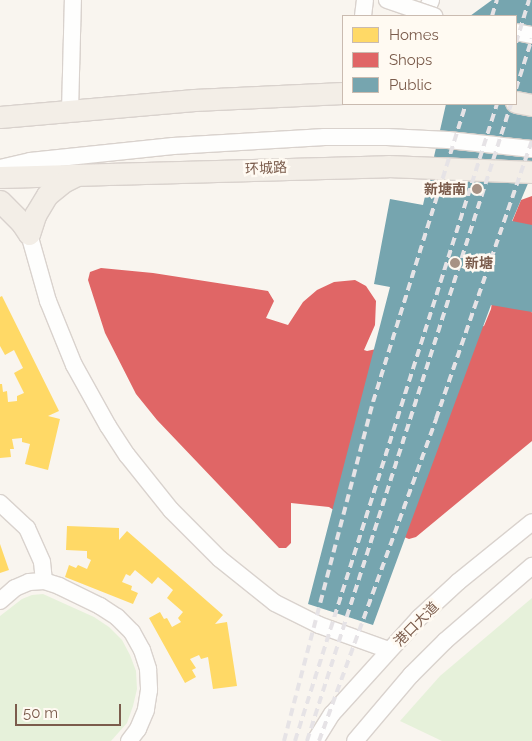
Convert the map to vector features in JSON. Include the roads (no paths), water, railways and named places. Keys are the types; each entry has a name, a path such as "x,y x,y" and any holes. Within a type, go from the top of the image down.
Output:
{"main road":[{"path":"0,117 194,100 342,92"},
{"path":"517,102 532,104"},
{"name":"环城路","path":"0,177 388,166 532,172"},
{"path":"29,234 35,214 47,195 75,176"},
{"path":"0,201 29,234"}],"street":[{"path":"70,111 73,0"},
{"path":"362,15 365,0"},
{"path":"387,0 431,15"},
{"path":"423,15 424,0"},
{"path":"424,15 431,0"},
{"path":"517,32 532,35"},
{"path":"318,93 333,90 342,84"},
{"path":"0,168 30,161 173,146 290,139 387,137 467,142 532,149"},
{"path":"29,234 48,301 74,365 108,426 127,455 171,510 220,559 275,603 327,628 389,650"},
{"path":"0,503 27,528 42,562 44,581"},
{"name":"港口大道","path":"315,741 332,714 389,650 458,582 532,522"},
{"path":"355,741 410,675 445,640 532,566"},
{"path":"0,601 15,588 29,582 44,581 59,586 100,606 118,617 132,632 142,650 148,669 149,690 146,710 138,729 129,741"}],"railway":[{"path":"492,15 497,0"},
{"path":"517,40 529,0"},
{"path":"517,86 532,38"},
{"path":"284,741 373,402 466,105"},
{"path":"295,741 497,105"},
{"path":"307,741 511,105"},
{"path":"319,741 436,419 532,140"}],"place":[{"name":"新塘南","path":"477,189"},
{"name":"新塘","path":"455,263"}]}
